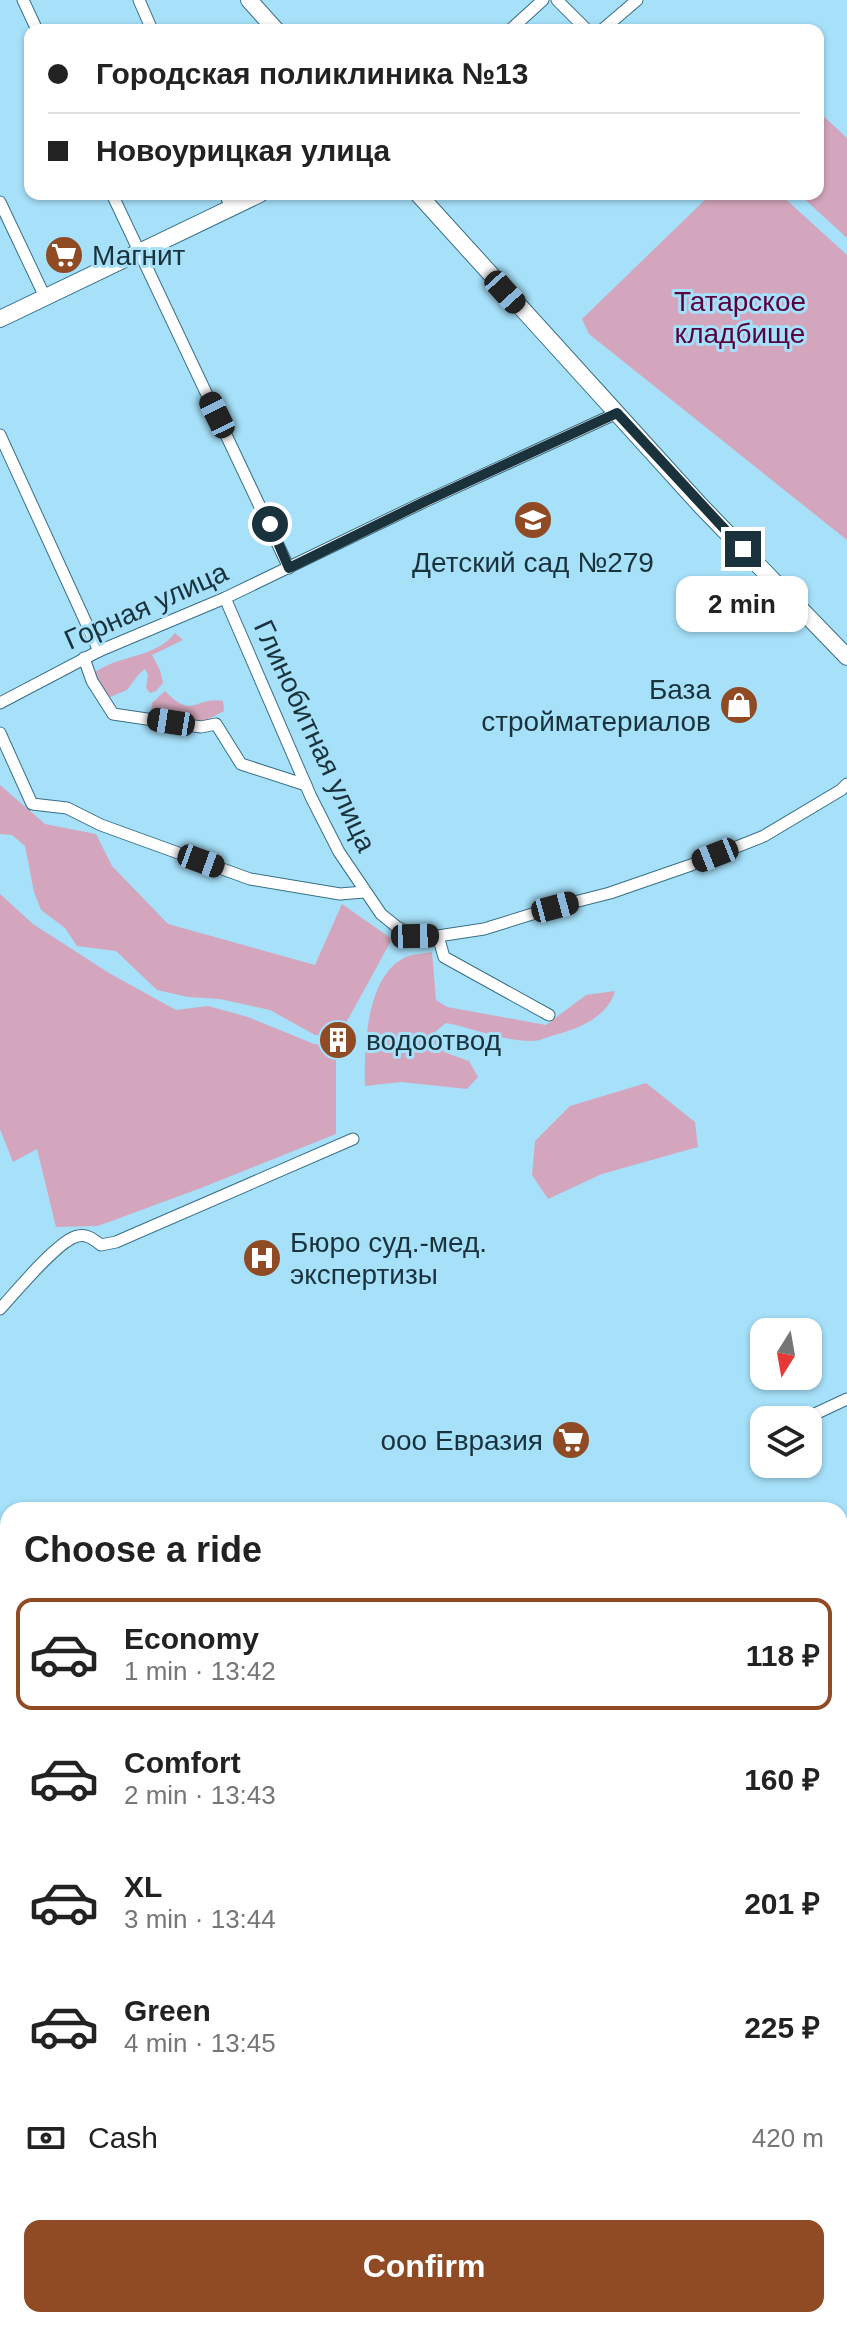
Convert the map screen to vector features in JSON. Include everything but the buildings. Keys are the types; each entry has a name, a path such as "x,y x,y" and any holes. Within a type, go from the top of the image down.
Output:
{"main road":[{"path":"249,0 271,24"},
{"path":"423,200 701,506 847,657"},
{"path":"0,319 139,251 228,201"}],"street":[{"path":"23,0 34,24"},
{"path":"139,0 149,24"},
{"path":"517,24 543,0"},
{"path":"557,0 581,24"},
{"path":"609,24 637,0"},
{"path":"115,200 289,568"},
{"path":"0,202 45,297"},
{"name":"Горная улица","path":"0,703 84,658 225,598 617,413"},
{"path":"0,435 99,651"},
{"name":"Глинобитная улица","path":"225,598 306,785 339,852 381,914 415,936 484,929 610,893 691,865 764,836 847,784"},
{"path":"84,658 92,681 113,714 201,727 216,724 241,764 306,785"},
{"path":"0,733 32,804 67,808 101,825 250,879 340,894 364,892"},
{"path":"438,936 444,957 549,1015"},
{"path":"0,1309 59,1247 77,1236 89,1236 101,1245 116,1242 353,1139"},
{"path":"822,1411 847,1399"}],"green space":[{"path":"824,117 847,138 847,238 806,200 824,200"},
{"name":"Татарское кладбище","path":"705,200 787,200 847,255 847,540 589,334 582,319"},
{"path":"175,633 183,640 152,655 163,683 156,691 150,693 146,688 148,675 145,669 127,690 110,697 90,677 110,664 156,648"},
{"path":"165,691 182,705 223,701 224,711 199,724 151,716 152,703"},
{"path":"0,785 45,824 96,834 112,866 168,924 315,965 342,904 392,939 340,1034 315,1035 270,1010 157,990 116,951 77,946 65,928 41,910 34,892 25,846 12,835 0,834"},
{"path":"0,894 33,924 109,973 176,1010 208,1006 248,1017 314,1044 336,1046 336,1134 98,1226 56,1227 37,1149 13,1162 0,1129"},
{"path":"432,952 436,1000 447,1007 546,1025 586,995 615,991 598,1016 570,1030 538,1040 512,1039 446,1023 435,1032 444,1052 469,1061 478,1077 467,1089 401,1082 365,1086 367,1035 374,998 381,982 402,959"},
{"path":"646,1083 695,1122 698,1147 602,1174 548,1199 532,1175 535,1141 570,1106"}],"place":[{"name":"Магнит","path":"64,255"},
{"name":"Детский сад №279","path":"533,520"},
{"name":"База стройматериалов","path":"739,705"},
{"name":"водоотвод","path":"338,1040"},
{"name":"Бюро суд.-мед. экспертизы","path":"262,1258"},
{"name":"ооо Евразия","path":"571,1440"}],"route":[{"path":"270,524 289,568 617,413 743,549"}]}
